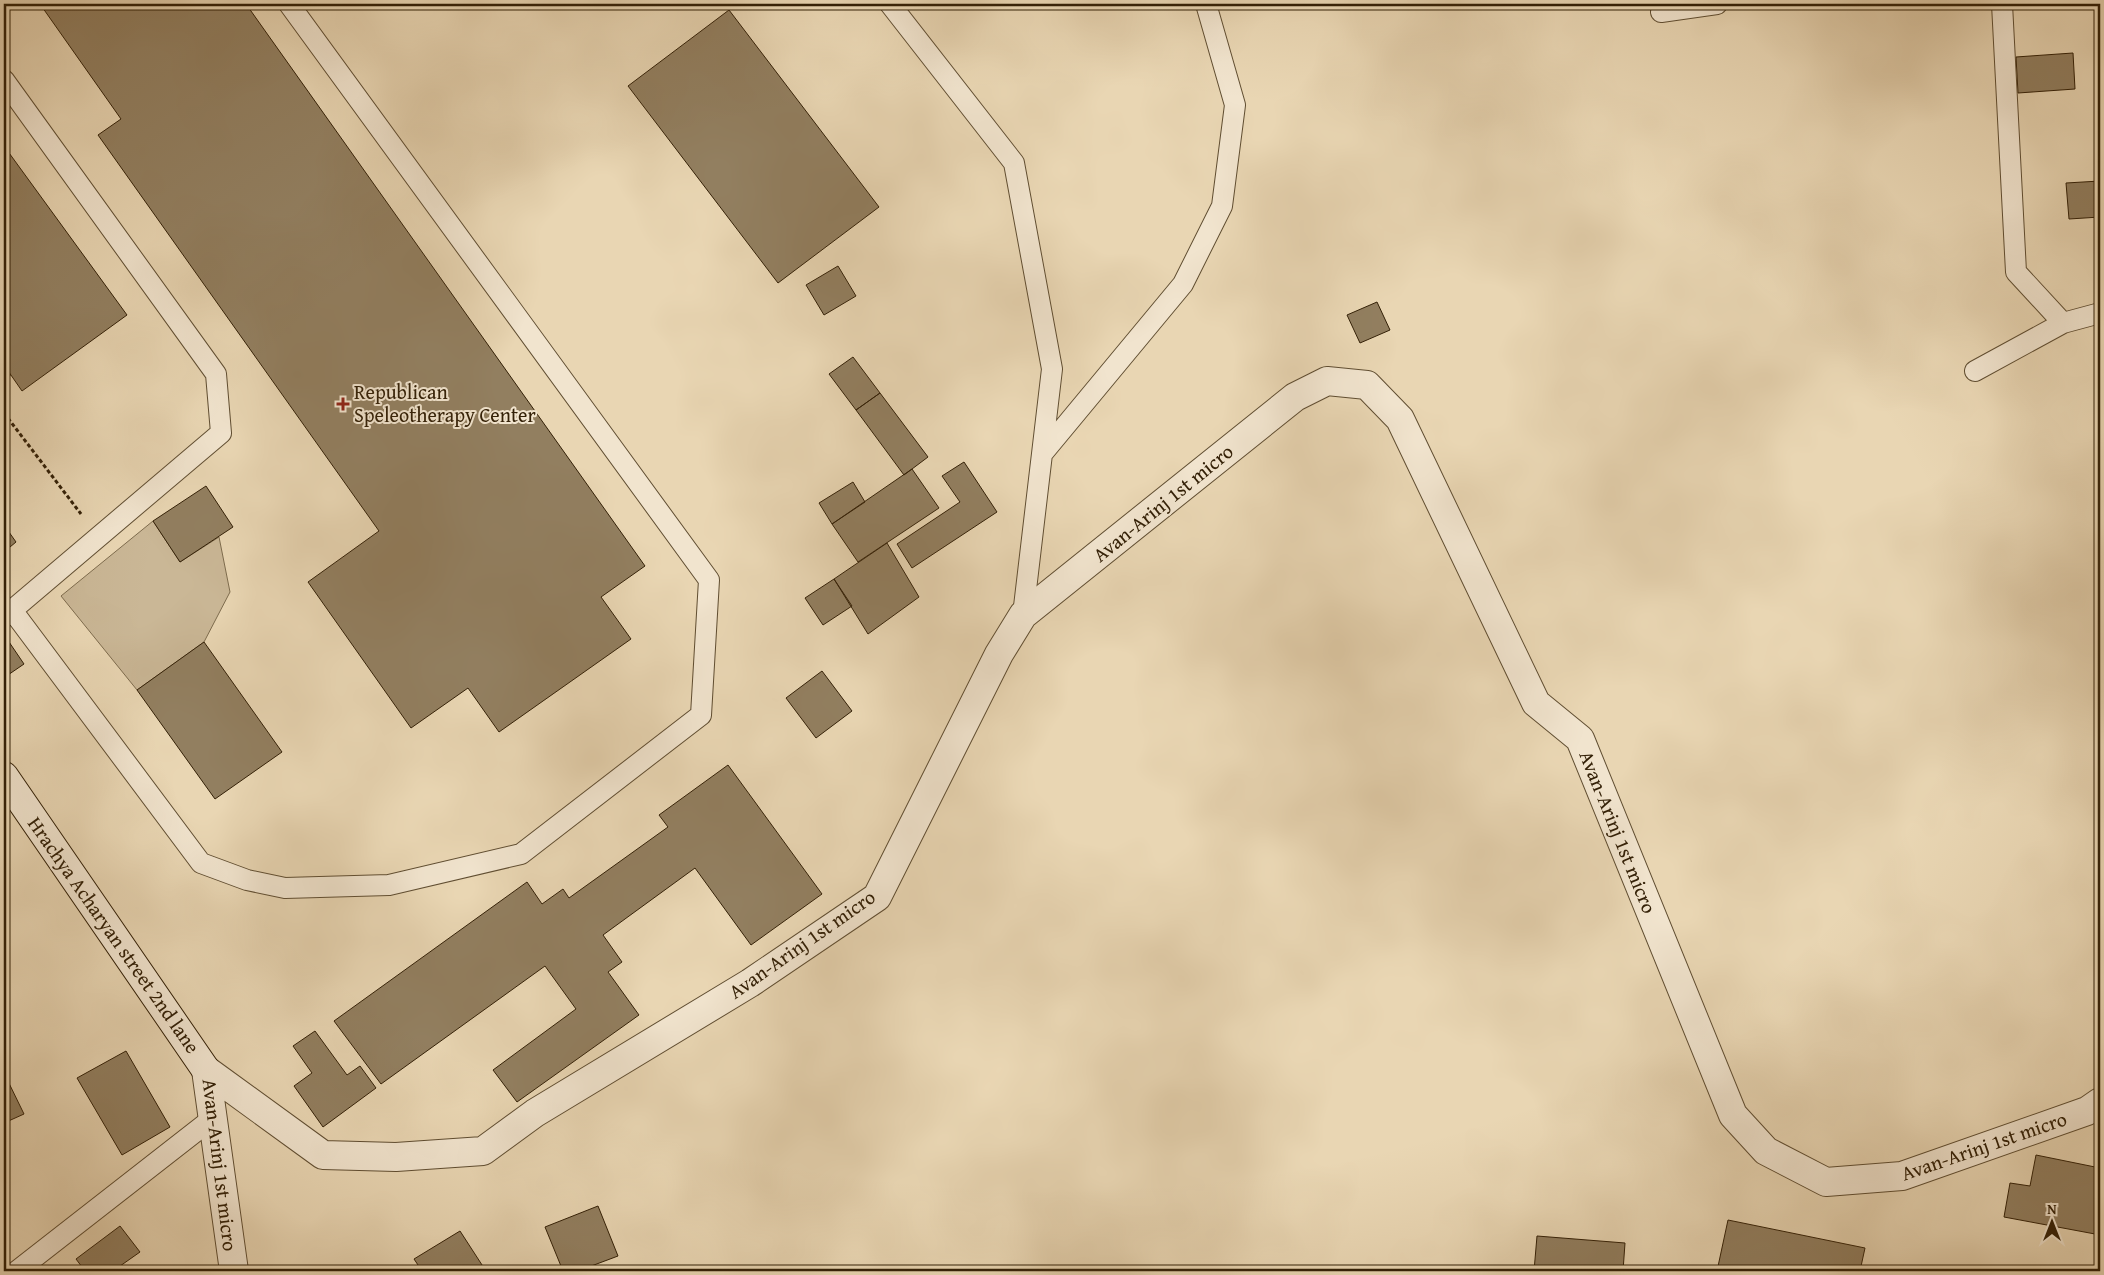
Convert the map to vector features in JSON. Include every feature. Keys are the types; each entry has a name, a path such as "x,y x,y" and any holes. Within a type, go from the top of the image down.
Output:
{"street":[{"name":"Avan-Arinj 1st micro","path":"206,1070 323,1155 396,1157 483,1151 535,1114 750,983 877,897 999,654 1024,615 1295,397 1327,381 1367,385 1400,419 1536,703 1580,739 1733,1115 1766,1151 1826,1182 1902,1176 2087,1110 2100,1102"},
{"name":"Hrachya Acharyan street 2nd lane","path":"4,776 206,1070"},
{"name":"Avan-Arinj 1st micro","path":"206,1070 234,1271"}],"lane":[{"path":"4,80 216,374 220,433 8,613 201,863 247,880 285,888 389,885 521,854 701,715 709,580 289,4"},
{"path":"890,4 1014,164 1052,369 1024,615"},
{"path":"1042,454 1183,284 1222,206 1235,104 1206,4"},
{"path":"1661,12 1718,4"},
{"path":"2002,4 2016,272 2063,323"},
{"path":"1975,371 2063,323 2100,313"},
{"path":"17,1271 212,1118"}],"path":[{"path":"4,379 10,374"},
{"path":"4,413 98,537"}],"shaded area":[{"path":"153,521 180,562 219,537 230,592 204,642 137,690 61,596"}],"building":[{"path":"40,4 246,4 645,566 601,597 631,639 499,732 468,688 411,728 308,582 379,531 98,135 121,119"},
{"path":"729,10 879,207 778,283 628,86"},
{"path":"2073,53 2075,89 2018,93 2016,57"},
{"path":"4,146 127,315 22,391 4,365"},
{"path":"2100,181 2100,217 2069,219 2066,183"},
{"path":"838,266 856,296 824,315 806,285"},
{"path":"1377,302 1390,330 1360,343 1347,315"},
{"path":"853,357 880,393 856,410 829,374"},
{"path":"880,393 928,457 904,475 856,410"},
{"path":"964,462 997,512 912,568 897,544 960,502 942,476"},
{"path":"912,469 939,508 858,562 832,524"},
{"path":"853,482 865,502 832,524 819,503"},
{"path":"206,486 233,527 180,562 153,521"},
{"path":"4,525 16,542 4,552"},
{"path":"887,543 919,597 868,634 834,579"},
{"path":"834,579 852,606 823,625 805,598"},
{"path":"7,639 24,664 5,677 4,640"},
{"path":"204,642 282,752 215,799 137,690"},
{"path":"822,671 852,711 816,738 786,698"},
{"path":"728,765 822,894 751,945 695,868 603,935 622,962 608,972 639,1015 517,1102 493,1070 576,1009 545,966 381,1084 334,1021 527,882 542,904 563,889 569,898 668,827 659,815"},
{"path":"315,1031 347,1075 360,1066 376,1088 323,1127 294,1086 312,1073 293,1046"},
{"path":"126,1051 170,1127 122,1155 77,1078"},
{"path":"4,1073 24,1114 4,1123"},
{"path":"2036,1155 2100,1168 2100,1205 2095,1234 2004,1217 2010,1183 2030,1186"},
{"path":"598,1206 618,1256 578,1271 563,1271 545,1227"},
{"path":"1728,1220 1865,1248 1860,1271 1717,1271"},
{"path":"120,1226 140,1252 113,1271 85,1271 76,1259"},
{"path":"460,1231 484,1268 479,1271 422,1271 414,1259"},
{"path":"1537,1236 1625,1243 1623,1271 1534,1271"}],"place":[{"name":"Republican Speleotherapy Center","path":"343,404"}]}
